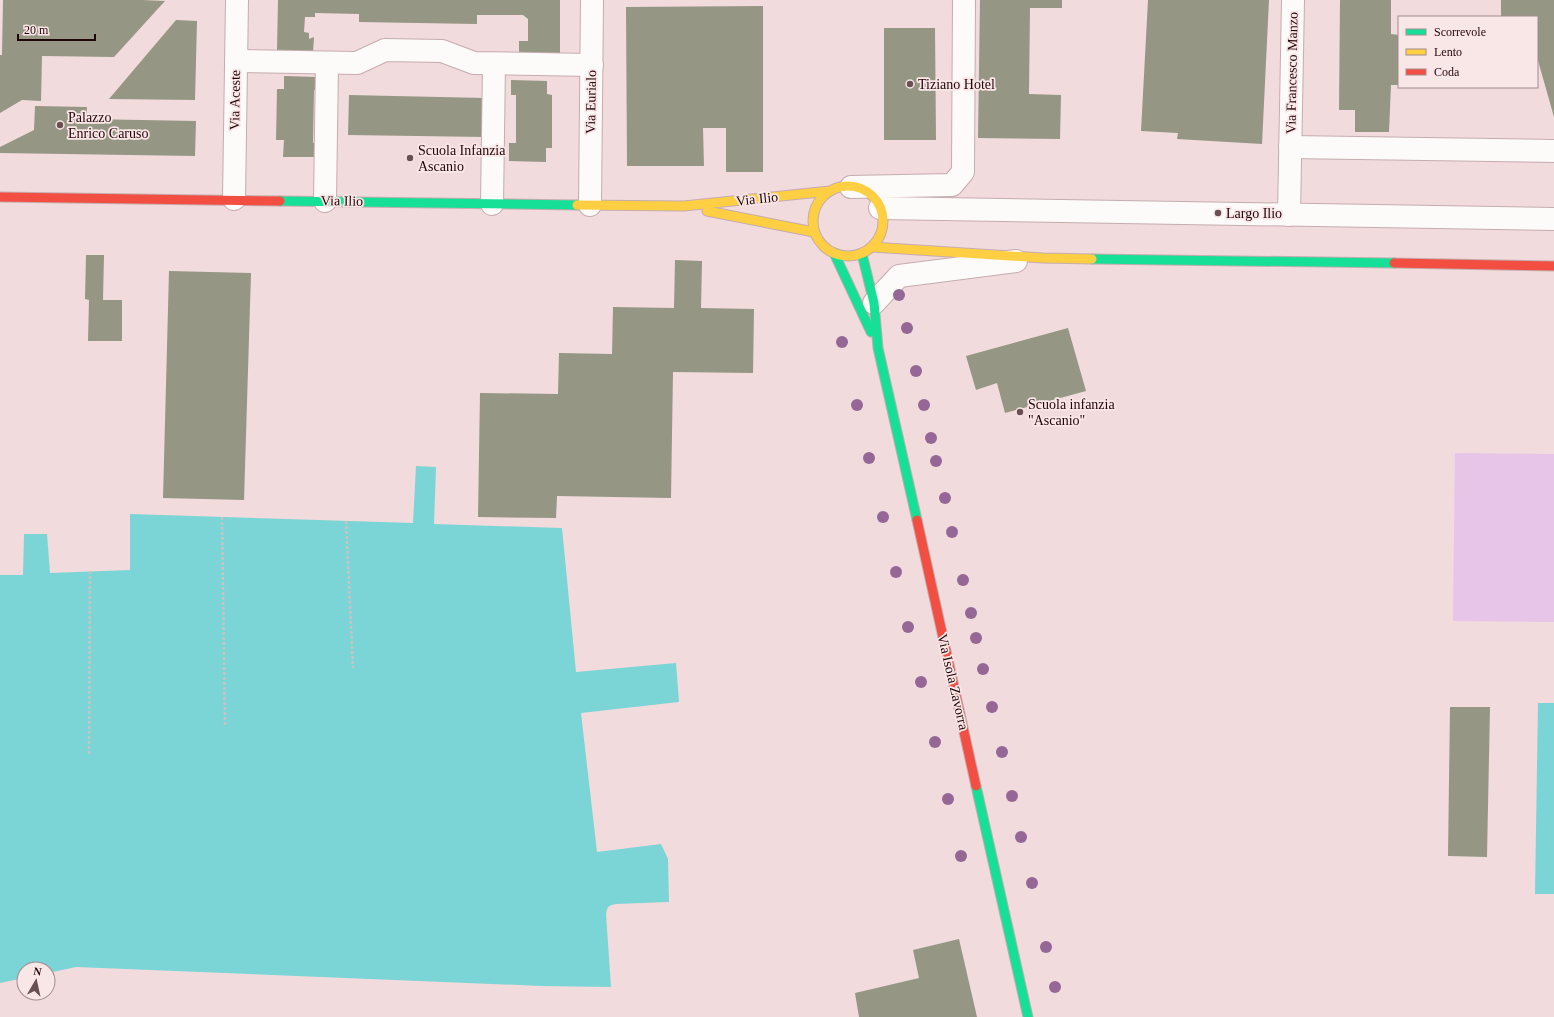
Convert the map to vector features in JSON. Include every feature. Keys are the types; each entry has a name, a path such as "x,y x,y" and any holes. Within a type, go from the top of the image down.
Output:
{"main road":[{"name":"Via Ilio","path":"0,196 684,206 840,189"},
{"path":"840,189 864,190 875,199 880,208 882,225 878,239 872,247 862,254 845,256 834,254 826,249 814,232 813,220 815,209 821,199 840,189"},
{"name":"Via Ilio","path":"684,206 814,232"},
{"path":"872,247 1043,258 1554,266"},
{"name":"Via Isola Zavorra","path":"834,254 878,348"},
{"name":"Via Isola Zavorra","path":"862,254 874,303 878,348 1028,1017"}],"street":[{"name":"Via Aceste","path":"234,200 237,0"},
{"name":"Via Eurialo","path":"590,205 592,0"},
{"path":"840,189 952,185 963,172 964,0"},
{"name":"Via Francesco Manzo","path":"1290,215 1293,0"},
{"path":"236,61 357,63 385,50 442,50 474,63 592,65"},
{"path":"325,201 327,62"},
{"path":"492,204 494,64"},
{"path":"1290,147 1554,151"},
{"path":"880,208 1554,219"},
{"path":"874,303 899,276 1043,258"}],"path":[{"path":"222,517 225,725"},
{"path":"346,521 353,668"},
{"path":"89,754 90,571"}],"shaded area":[{"path":"1455,453 1554,454 1554,622 1453,621"}],"water":[{"path":"416,466 436,467 434,524 562,528 576,672 676,663 679,702 581,713 597,852 661,844 668,859 669,902 616,904 610,906 607,910 606,914 611,987 542,986 76,967 56,971 56,961 16,961 16,980 0,983 0,575 23,575 24,534 47,534 50,573 130,570 130,514 413,523"},
{"path":"1538,703 1554,703 1554,894 1535,894"}],"building":[{"path":"3,0 165,1 114,57 42,56 41,101 22,100 0,113 0,55 2,55"},
{"path":"278,0 560,0 560,59 519,59 519,41 528,41 528,19 523,15 477,15 477,24 359,22 359,14 315,13 315,17 305,17 304,32 309,33 309,39 314,37 313,52 277,51"},
{"path":"980,0 1062,0 1062,8 1030,8 1029,94 1061,95 1060,139 978,138"},
{"path":"1148,0 1269,0 1262,144 1177,139 1178,133 1141,131"},
{"path":"1340,0 1391,0 1391,34 1398,35 1398,85 1391,85 1389,132 1355,132 1355,110 1339,110"},
{"path":"1501,0 1554,0 1554,117 1538,61 1538,16 1501,16"},
{"path":"763,6 763,172 726,172 726,128 703,128 704,166 627,166 626,7"},
{"path":"176,20 197,21 195,100 109,99"},
{"name":"Tiziano Hotel","path":"884,28 935,28 936,140 884,140"},
{"path":"284,76 317,77 317,90 314,90 313,143 316,143 316,157 283,157 284,140 276,140 277,89 284,89"},
{"path":"511,80 547,81 547,94 552,95 552,148 546,148 546,162 509,161 509,143 516,143 516,95 511,95"},
{"path":"349,95 485,98 485,137 348,135"},
{"path":"35,106 87,107 86,119 196,121 195,156 0,153 0,147 34,130"},
{"path":"86,255 104,255 103,300 122,300 122,341 88,341 89,300 85,299"},
{"path":"675,260 702,261 701,308 754,309 753,373 673,372 671,498 557,496 556,518 478,517 480,393 558,394 559,353 612,354 613,307 674,308"},
{"path":"169,271 251,273 244,500 163,498"},
{"path":"1068,328 1086,391 1005,413 997,383 976,390 966,356"},
{"path":"1450,707 1490,707 1487,857 1448,856"},
{"path":"959,939 977,1017 859,1017 855,993 919,978 913,950"}],"traffic: fast":[{"path":"280,201 577,205"},
{"path":"834,253 871,332"},
{"path":"862,254 874,303 878,348 917,520"},
{"path":"1092,259 1394,263"},
{"path":"976,786 1028,1017"}],"traffic: slow":[{"path":"848,186 861,189 873,196 880,208 883,221 880,234 873,246 861,253 848,256 835,253 823,246 816,234 813,221 816,208 823,196 835,189 848,186"},
{"path":"577,205 684,206 830,191"},
{"path":"707,211 814,232"},
{"path":"872,247 1043,258 1092,259"}],"traffic: jam":[{"path":"0,197 280,201"},
{"path":"1394,263 1554,266"},
{"path":"917,520 976,786"}],"place":[{"name":"Tiziano Hotel","path":"910,84"},
{"name":"Palazzo Enrico Caruso","path":"60,125"},
{"name":"Scuola Infanzia Ascanio","path":"410,158"},
{"name":"Largo Ilio","path":"1218,213"},
{"name":"Scuola infanzia \"Ascanio\"","path":"1020,412"}]}
